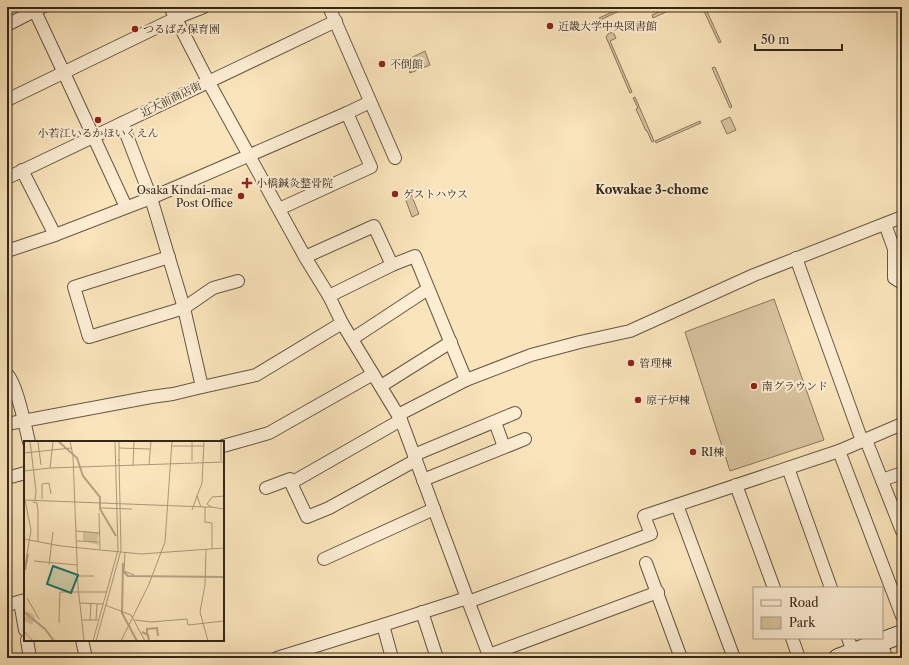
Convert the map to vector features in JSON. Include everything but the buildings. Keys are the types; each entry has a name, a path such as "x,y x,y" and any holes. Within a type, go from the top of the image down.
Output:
{"street":[{"path":"170,7 208,81 305,257 329,296 342,323 399,417 490,656 658,592"},
{"path":"7,100 176,18 204,7"},
{"path":"330,7 395,158"},
{"path":"7,25 37,8 64,73 126,207"},
{"name":"近大前商店街","path":"7,178 336,21"},
{"path":"7,251 55,235 151,198 370,102"},
{"path":"279,209 371,167 347,113"},
{"path":"122,123 151,198 169,257 184,308 202,386"},
{"path":"22,170 55,235"},
{"path":"291,483 399,417 466,380 531,355 630,331 754,275 902,217"},
{"path":"885,224 894,249 894,278 902,283"},
{"path":"305,257 374,226 392,265"},
{"path":"329,296 392,265 415,256 466,380"},
{"path":"169,257 74,287 89,337 184,308 213,288 238,281"},
{"path":"796,258 864,441 882,480 902,531"},
{"path":"352,339 428,289"},
{"path":"7,424 173,394 202,386 256,375 342,323"},
{"path":"381,386 451,342"},
{"path":"7,374 14,388 29,441"},
{"path":"224,446 269,433 373,374"},
{"path":"266,488 290,479 306,517 329,508 415,458 515,413"},
{"path":"494,422 504,447"},
{"path":"277,658 314,652 383,625 422,612 468,600 651,534 644,516 839,451 902,424"},
{"path":"424,480 525,439"},
{"path":"839,451 902,616"},
{"path":"788,468 830,587"},
{"path":"7,478 24,473"},
{"path":"882,480 902,473"},
{"path":"736,485 774,587"},
{"path":"678,505 734,658"},
{"path":"324,559 434,509"},
{"path":"646,563 658,592 681,658"},
{"path":"7,605 22,601 24,620"},
{"path":"422,612 437,658"},
{"path":"383,625 392,658"},
{"path":"844,653 884,650 902,634"},
{"path":"792,639 799,658"},
{"path":"27,641 30,658"},
{"path":"82,641 86,658"}],"green space":[{"path":"623,7 628,7 600,20 599,18"},
{"path":"669,7 683,7 676,10 674,8 653,18 652,15"},
{"path":"702,7 705,7 721,42 719,43"},
{"path":"613,32 616,38 610,41 632,92 630,93 606,37 608,34"},
{"path":"425,51 430,65 410,73 409,72 416,67 413,60 408,63 407,60"},
{"path":"715,67 732,107 730,108 712,68"},
{"path":"635,97 654,141 652,142 636,109 638,108 633,98"},
{"path":"730,117 736,130 727,134 721,121"},
{"path":"700,121 701,123 656,143 655,141"},
{"path":"409,189 419,214 412,217 405,198"},
{"name":"南グラウンド","path":"774,299 824,440 730,471 685,332"}],"place":[{"name":"近畿大学中央図書館","path":"550,26"},
{"name":"つるばみ保育園","path":"135,29"},
{"name":"不倒館","path":"382,64"},
{"name":"小若江いるかほいくえん","path":"98,120"},
{"name":"小橋鍼灸整骨院","path":"247,183"},
{"name":"ゲストハウス","path":"395,194"},
{"name":"Osaka Kindai-mae Post Office","path":"241,196"},
{"name":"管理棟","path":"631,363"},
{"name":"南グラウンド","path":"754,386"},
{"name":"原子炉棟","path":"638,400"},
{"name":"RI棟","path":"693,452"}],"district":[{"name":"Kowakae 3-chome","path":"652,190"}]}
